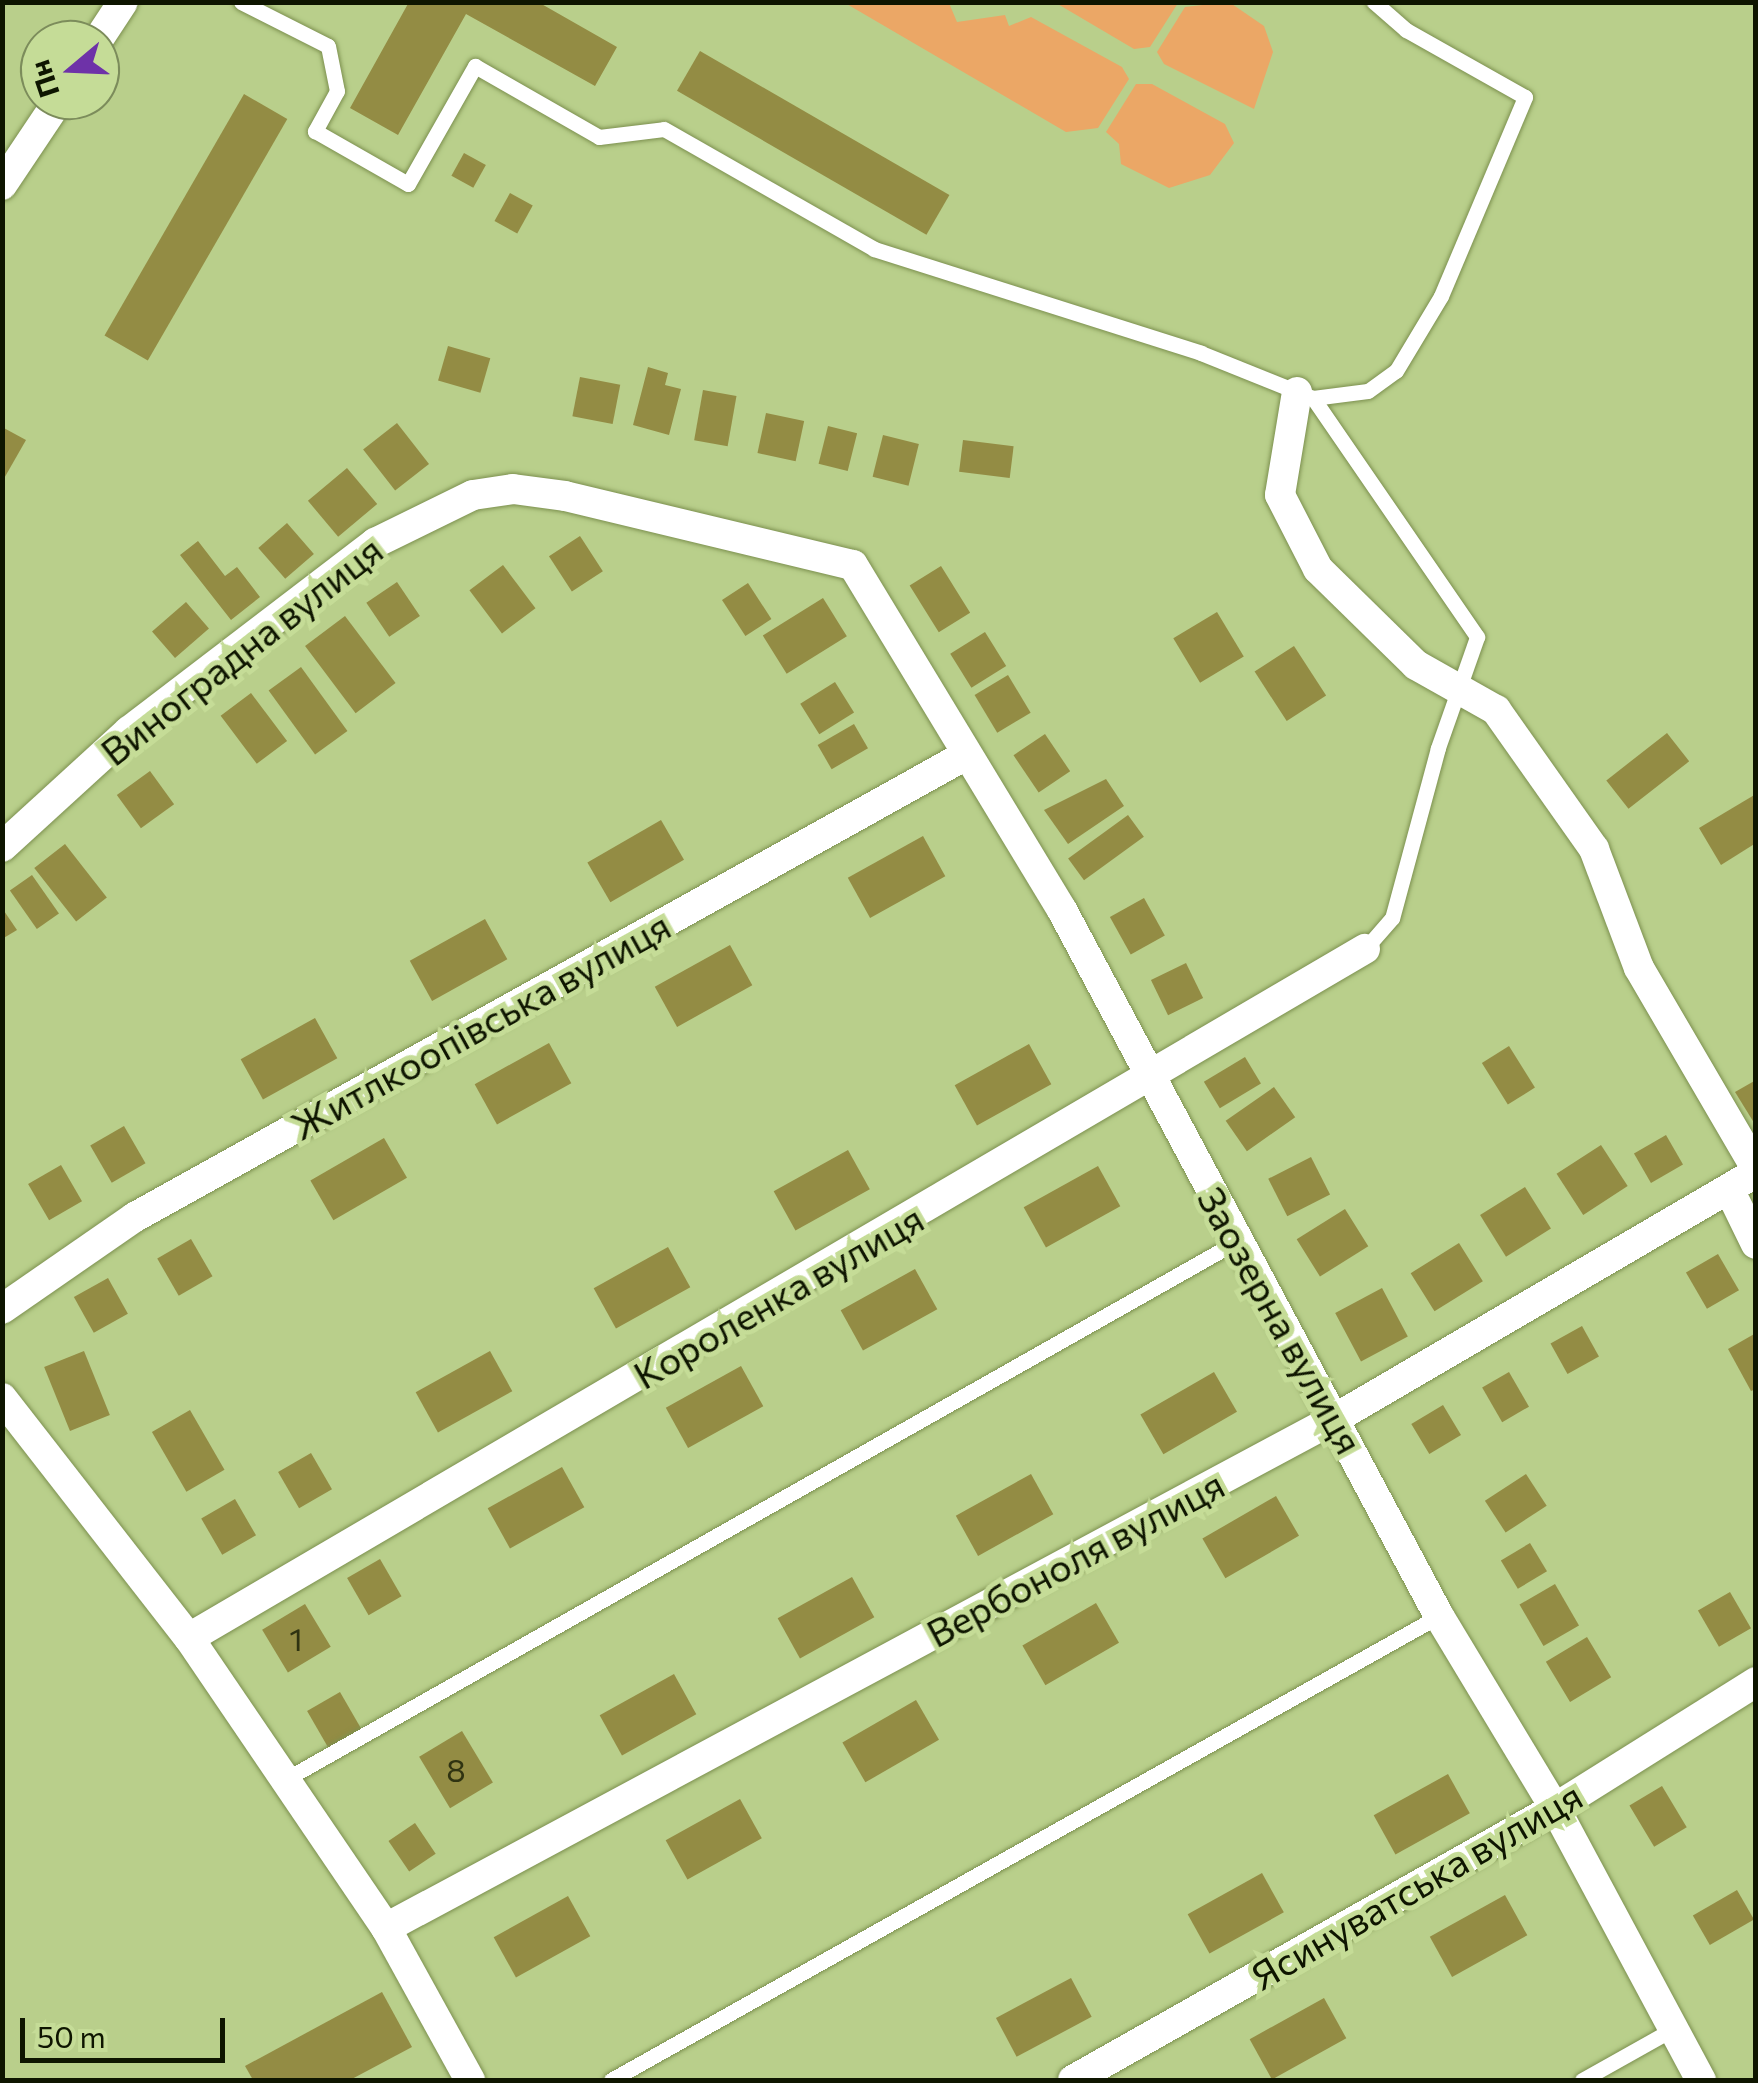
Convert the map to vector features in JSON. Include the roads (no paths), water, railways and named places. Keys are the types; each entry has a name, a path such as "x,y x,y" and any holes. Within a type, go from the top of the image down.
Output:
{"street":[{"path":"2,186 45,120"},
{"path":"1305,395 1280,495 1318,570 1416,664 1457,693 1496,710 1594,849 1639,968 1756,1171"},
{"name":"Виноградна вулиця","path":"2,847 128,731 375,542 473,496 514,489 565,496 853,565"},
{"name":"Заозерна вулиця","path":"853,565 1062,910 1236,1242 1336,1418 1438,1616 1554,1808 1700,2080"},
{"name":"Житлкоопівська вулиця","path":"2,1308 135,1218 966,755"},
{"name":"Короленка вулиця","path":"188,1638 1152,1080 1364,949"},
{"name":"Вербоноля вулиця","path":"386,1928 1336,1418 1756,1171"},
{"path":"1729,1190 1756,1244"},
{"path":"2,1398 188,1638 286,1780 386,1928 470,2080"},
{"name":"Ясинуватська вулиця","path":"1073,2080 1554,1808 1756,1682"}],"lane":[{"path":"241,2 328,46 338,91 315,132 408,184 475,66 599,137 664,130 874,249 1201,352 1305,395 1368,391 1396,371 1441,296 1526,97 1406,30 1374,2"},
{"path":"1305,395 1478,637 1457,693 1392,918 1364,949"},
{"path":"286,1780 1236,1242"},
{"path":"610,2080 1438,1616"},
{"path":"1582,2080 1673,2030"}]}
